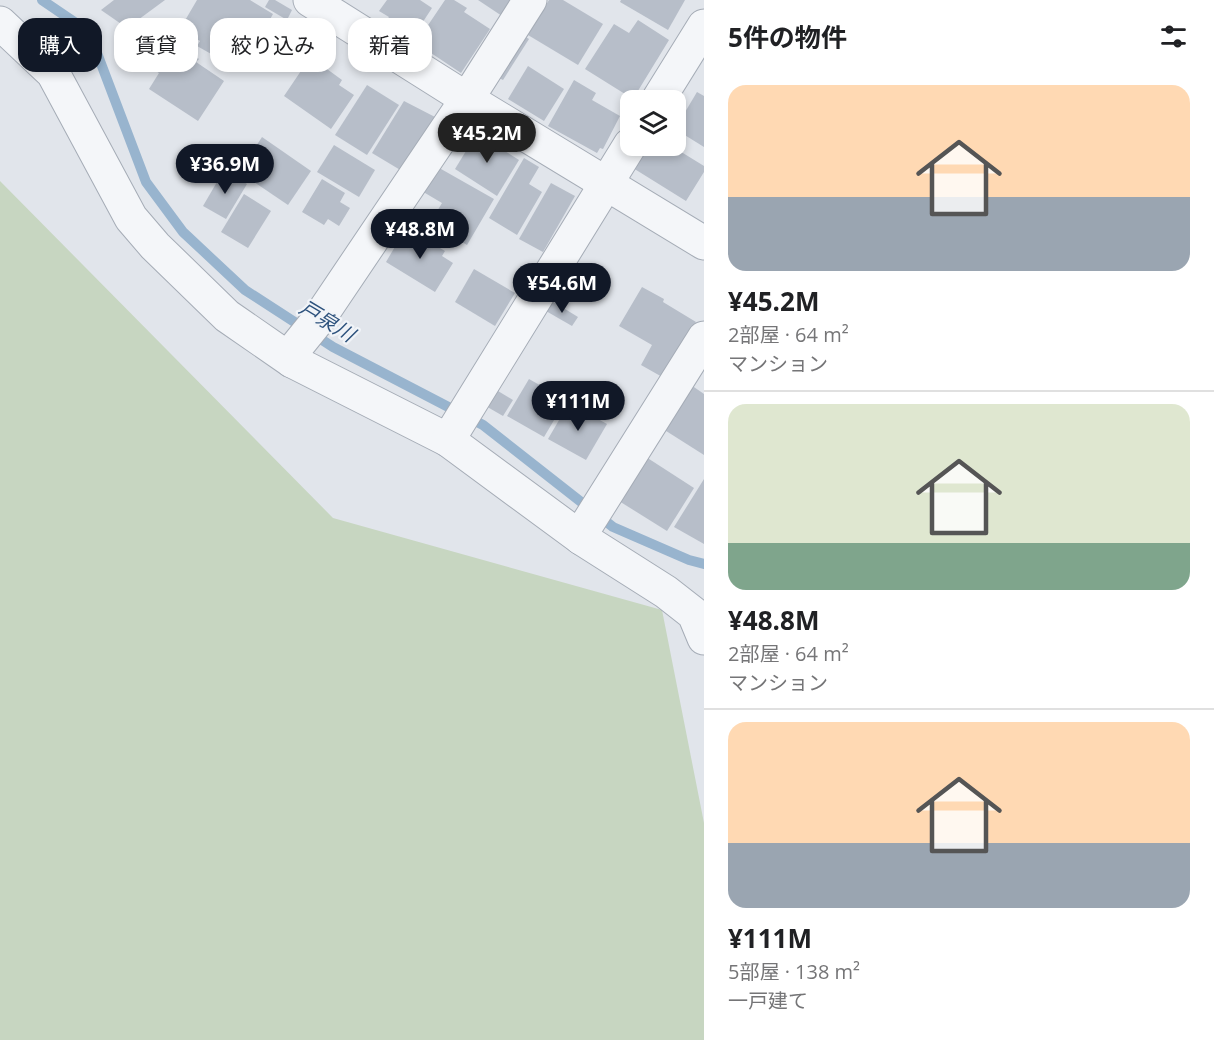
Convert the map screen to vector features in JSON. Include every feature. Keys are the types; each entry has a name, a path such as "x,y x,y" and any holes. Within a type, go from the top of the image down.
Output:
{"street":[{"path":"310,0 467,99 704,243"},
{"path":"292,361 297,346 318,320 467,99 530,0"},
{"path":"0,22 53,73 131,218 155,246 227,316 292,361 448,440 581,538 666,592 701,620"},
{"path":"664,90 704,26"},
{"path":"448,440 624,156"},
{"path":"581,538 586,526 704,338"}],"green space":[{"path":"0,181 333,518 662,610 704,823 704,1040 0,1040"}],"building":[{"path":"114,0 165,0 141,18 114,19 101,10"},
{"path":"197,0 250,0 273,14 271,18 210,18 210,53 198,47 200,41 198,40 198,18 186,18"},
{"path":"269,0 275,0 292,10 288,18 284,18 265,7"},
{"path":"387,0 420,0 432,8 425,18 388,18 379,11"},
{"path":"445,0 454,0 467,8 464,12 490,29 461,73 432,54 432,19"},
{"path":"478,0 513,0 502,16"},
{"path":"549,0 563,0 603,24 578,65 528,35"},
{"path":"621,0 685,0 668,30 620,2"},
{"path":"638,20 669,40 638,90 620,91 585,69 614,24 629,33"},
{"path":"521,34 529,39 503,80 495,76"},
{"path":"198,63 224,81 198,121 149,89 158,72 198,72"},
{"path":"528,66 564,89 544,121 508,99"},
{"path":"300,72 331,72 342,80 339,85 354,95 331,129 284,96"},
{"path":"574,80 596,93 592,100 620,116 603,149 600,148 597,153 548,126"},
{"path":"367,85 399,105 367,155 335,135"},
{"path":"697,92 704,96 704,147 686,136 686,110"},
{"path":"404,101 435,117 402,171 372,153"},
{"path":"477,133 519,160 497,196 455,169"},
{"path":"262,137 311,171 288,205 239,172"},
{"path":"334,145 375,170 359,197 317,172"},
{"path":"686,155 704,166 704,172 686,201 633,168 640,156"},
{"path":"524,158 539,167 529,184 542,192 517,235 489,218"},
{"path":"434,165 494,199 467,245 430,223 442,203 420,190"},
{"path":"224,170 247,184 226,219 203,206"},
{"path":"322,179 345,193 340,202 350,208 339,226 328,219 324,225 302,212"},
{"path":"551,183 575,196 543,252 519,239"},
{"path":"244,194 271,211 248,248 221,232"},
{"path":"406,228 445,251 442,256 453,263 435,292 386,262"},
{"path":"474,269 515,293 495,326 455,302"},
{"path":"642,287 664,299 663,302 696,322 664,378 641,365 652,345 619,326"},
{"path":"552,301 578,317 572,326 546,311"},
{"path":"529,379 566,400 544,437 507,416"},
{"path":"691,385 704,394 704,455 663,429"},
{"path":"493,388 513,400 503,416 484,405"},
{"path":"569,403 607,424 586,460 548,439"},
{"path":"646,457 694,488 667,531 619,501"},
{"path":"704,479 704,544 674,527"}],"waterway":[{"name":"戸泉川","path":"42,0 89,32 146,182 183,232 245,290 333,347 483,425 613,527 689,560 704,564"}]}
